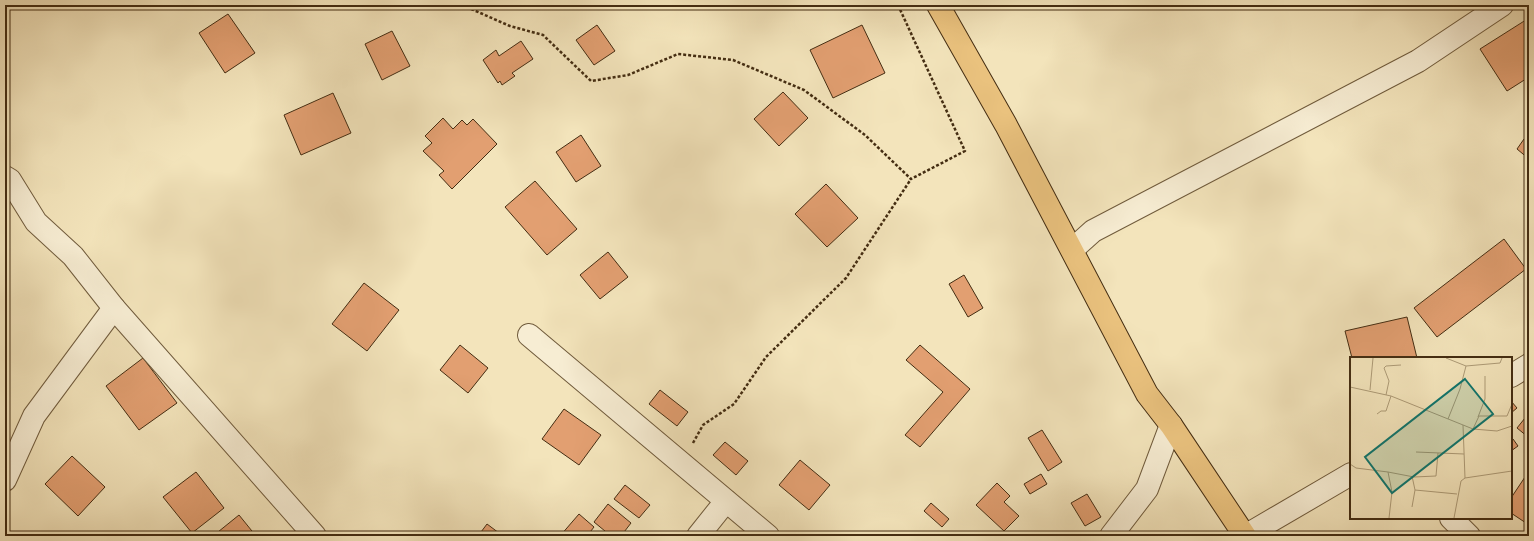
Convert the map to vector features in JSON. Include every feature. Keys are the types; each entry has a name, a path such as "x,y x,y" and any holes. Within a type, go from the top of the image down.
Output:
{"main road":[{"path":"938,5 1006,124 1148,394 1171,425 1245,536"}],"street":[{"path":"1073,250 1093,231 1418,61 1502,5"},
{"path":"5,177 10,180 36,222 72,256 114,308 313,535"},
{"path":"5,480 34,416 114,308"},
{"path":"529,335 768,536"},
{"path":"1512,375 1529,366"},
{"path":"1111,536 1147,489 1171,425"},
{"path":"1245,536 1350,475"},
{"path":"698,536 726,501"},
{"path":"1452,519 1469,536"}],"path":[{"path":"462,5 510,26 543,35 591,81 628,75 678,54 733,60 804,90 864,135 911,179"},
{"path":"682,464 703,425 734,404 766,357 846,278 911,179 965,151 898,5"}],"building":[{"path":"228,14 255,53 225,73 199,33"},
{"path":"1529,18 1529,77 1507,91 1480,49"},
{"path":"597,25 615,51 594,65 576,40"},
{"path":"862,25 885,73 833,98 810,50"},
{"path":"392,31 410,66 382,80 365,44"},
{"path":"521,41 533,59 512,73 515,76 502,85 500,81 498,83 483,60 496,50 499,56"},
{"path":"783,92 808,118 779,146 754,119"},
{"path":"333,93 351,133 301,155 284,115"},
{"path":"443,118 453,129 462,120 467,125 473,119 497,144 452,189 439,175 444,171 423,151 432,143 425,136"},
{"path":"581,135 601,166 576,182 556,152"},
{"path":"1524,139 1529,142 1529,159 1517,149"},
{"path":"535,181 577,229 547,255 505,207"},
{"path":"826,184 858,218 827,247 795,214"},
{"path":"1504,239 1526,269 1437,337 1414,308"},
{"path":"608,252 628,277 600,299 580,275"},
{"path":"964,275 983,308 968,317 949,284"},
{"path":"364,283 399,310 367,351 332,324"},
{"path":"1407,317 1417,357 1352,357 1345,331"},
{"path":"460,345 488,368 468,393 440,370"},
{"path":"920,345 970,389 920,447 905,435 943,392 906,360"},
{"path":"143,358 177,403 139,430 106,386"},
{"path":"660,390 688,412 677,426 649,404"},
{"path":"1512,402 1517,408 1512,412"},
{"path":"564,409 601,435 579,465 542,439"},
{"path":"1529,413 1529,436 1528,437 1517,428"},
{"path":"1042,430 1062,462 1048,471 1028,438"},
{"path":"1513,439 1518,446 1512,450"},
{"path":"725,442 748,461 736,475 713,455"},
{"path":"72,456 105,487 78,516 45,484"},
{"path":"800,460 830,485 809,510 779,485"},
{"path":"1529,471 1529,525 1512,514 1512,496"},
{"path":"196,472 224,508 192,533 163,497"},
{"path":"1041,474 1047,484 1030,494 1024,484"},
{"path":"997,483 1010,496 1004,502 1019,516 1004,531 976,505"},
{"path":"625,485 650,505 639,518 614,499"},
{"path":"1087,494 1101,517 1085,526 1071,503"},
{"path":"931,503 949,519 942,527 924,511"},
{"path":"608,504 631,523 621,536 611,536 594,522"},
{"path":"579,514 594,527 587,536 560,536"},
{"path":"239,515 256,536 213,536"},
{"path":"487,524 503,536 478,536"}]}
